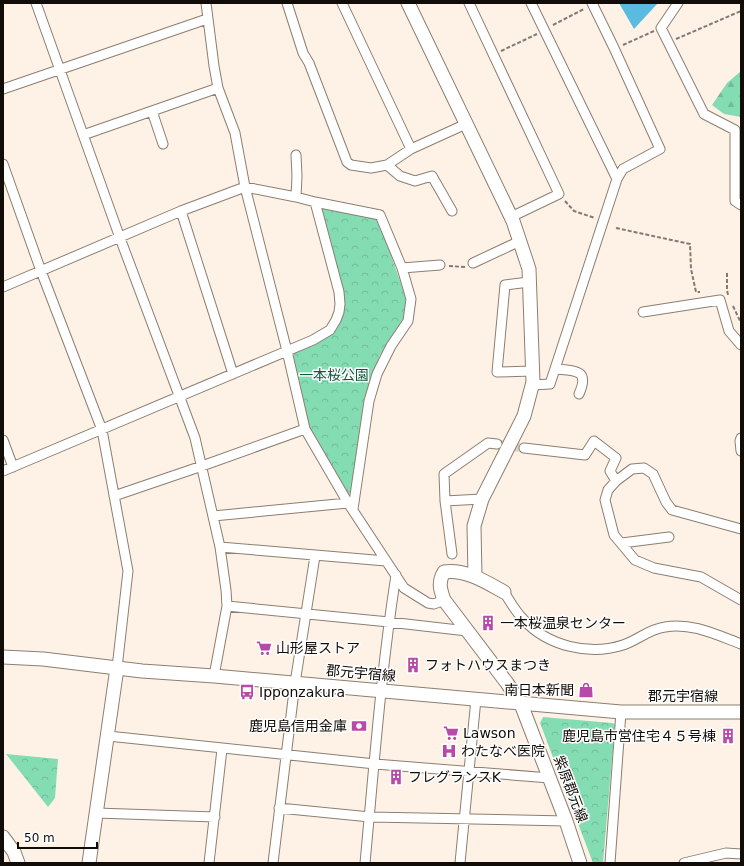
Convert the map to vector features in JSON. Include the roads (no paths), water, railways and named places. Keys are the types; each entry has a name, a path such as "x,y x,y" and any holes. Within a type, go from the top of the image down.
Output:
{"street":[{"path":"36,3 120,238 195,438 220,547 226,590 227,606 214,676"},
{"path":"206,3 207,19 218,88 235,133 246,187 305,429 350,506 404,588 434,604 444,600 439,589 440,579 444,572 453,571 475,577 504,592 523,620 541,635 568,646 589,650 609,649 624,644 654,629 675,626 714,633 741,644"},
{"path":"287,3 303,53 309,63 347,162 351,165 371,168 387,165 411,149 466,124"},
{"path":"342,3 411,149"},
{"path":"408,3 511,216 529,269 533,371 532,385 524,416 482,499 474,526 475,577"},
{"path":"469,3 558,194 511,216"},
{"path":"531,3 617,179"},
{"path":"532,385 550,384 617,179 623,169 660,149 592,3"},
{"path":"678,3 660,28 704,114 738,129 735,201 741,205"},
{"path":"3,88 207,19"},
{"path":"83,135 218,88"},
{"path":"152,111 163,144"},
{"path":"296,155 296,197"},
{"path":"3,164 41,272 102,430 128,571 108,736 89,863"},
{"path":"387,165 400,176 415,181 432,176 452,210"},
{"path":"3,287 181,211 246,187 380,215 402,268 411,299 408,321 391,346 377,374 369,401 350,506"},
{"path":"3,471 322,336 330,330 339,312 339,292 315,202"},
{"path":"181,211 233,374"},
{"path":"473,263 520,241"},
{"path":"402,268 440,265"},
{"path":"529,282 505,285 497,372 533,371"},
{"path":"643,312 720,300 729,331 741,345"},
{"path":"555,369 581,373 583,377 582,389 579,394"},
{"path":"114,496 305,429"},
{"path":"741,438 741,451"},
{"path":"3,440 13,467"},
{"path":"524,448 585,455 594,441 616,458 610,471 616,481"},
{"path":"452,554 445,501 444,474 488,443 497,444"},
{"path":"741,529 672,510 666,502 653,474 644,468 632,469 616,481 608,490 605,500 614,535 635,560 654,568 701,577 741,600"},
{"path":"445,501 482,499"},
{"path":"213,516 350,506"},
{"path":"622,543 669,537"},
{"path":"220,547 386,561"},
{"path":"273,863 295,683 315,556"},
{"path":"365,863 381,691 396,575"},
{"name":"紫原郡元線","path":"444,600 521,704 566,821 580,863"},
{"path":"227,606 467,631"},
{"name":"郡元宇宿線","path":"3,657 42,659 117,668 621,712 741,712"},
{"path":"460,863 476,699"},
{"path":"610,863 621,712"},
{"path":"108,736 374,764 550,778"},
{"path":"209,863 222,748"},
{"path":"279,808 370,817 566,821"},
{"path":"96,813 215,817"},
{"path":"3,838 14,852 18,863"},
{"path":"684,863 726,853 741,854"}],"water":[{"path":"619,3 658,3 634,29"}],"tunnel":[{"path":"497,444 524,448"}],"place":[{"name":"一本桜温泉センター","path":"488,623"},
{"name":"山形屋ストア","path":"264,648"},
{"name":"フォトハウスまつき","path":"413,665"},
{"name":"南日本新聞","path":"586,690"},
{"name":"Ipponzakura","path":"247,692"},
{"name":"鹿児島信用金庫","path":"359,726"},
{"name":"Lawson","path":"451,733"},
{"name":"鹿児島市営住宅４５号棟","path":"728,736"},
{"name":"わたなべ医院","path":"449,751"},
{"name":"フレグランスK","path":"396,777"}],"park label":[{"name":"一本桜公園","path":"334,375"}]}
